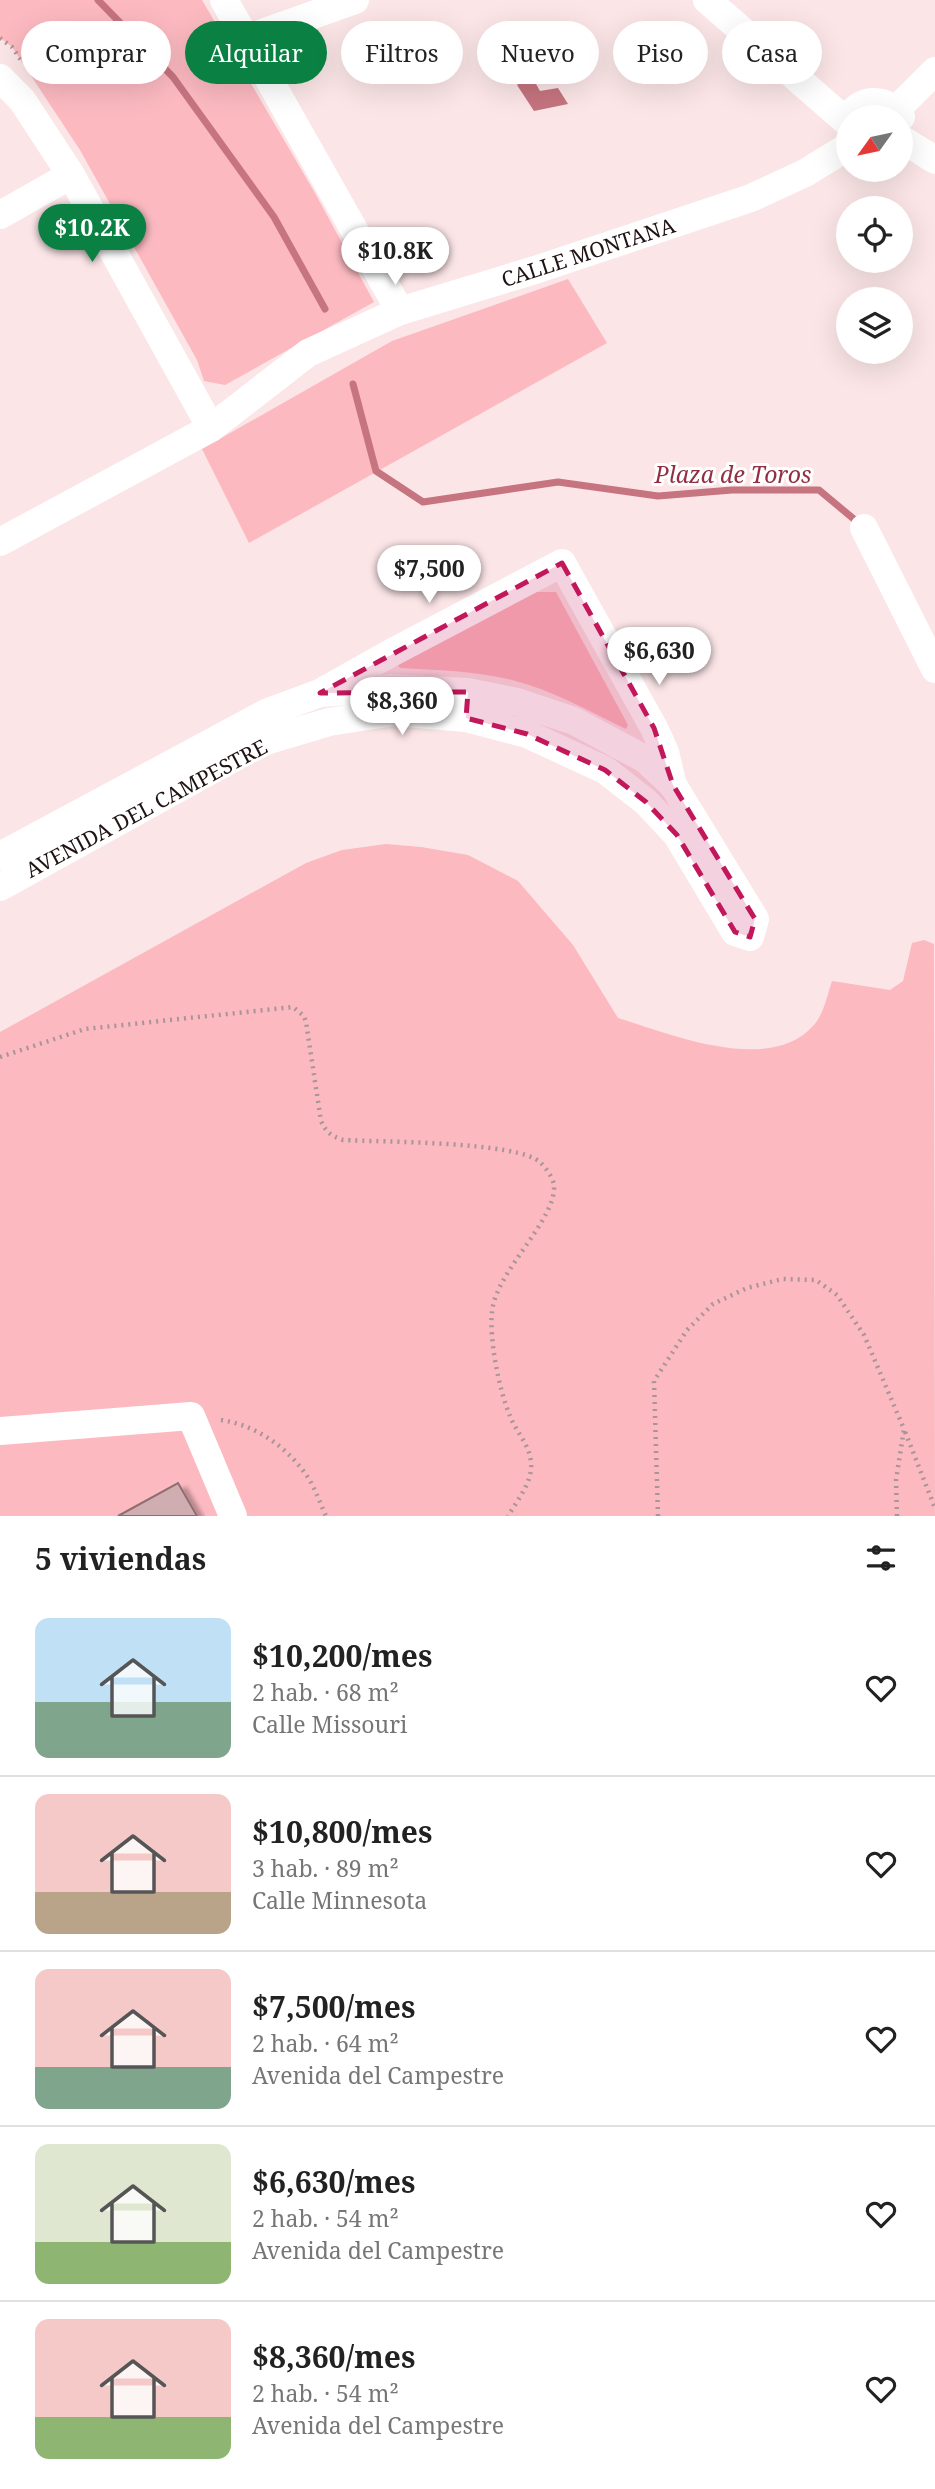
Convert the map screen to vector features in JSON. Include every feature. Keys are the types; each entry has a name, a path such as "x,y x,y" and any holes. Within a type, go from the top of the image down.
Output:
{"street":[{"path":"224,0 237,21"},
{"path":"296,21 355,0"},
{"path":"707,0 836,117"},
{"path":"913,105 935,71"},
{"path":"0,78 22,100 71,175 211,428"},
{"path":"274,84 400,311"},
{"name":"CALLE MONTANA","path":"861,105 878,101 882,105"},
{"path":"914,140 935,160"},
{"name":"CALLE MONTANA","path":"0,542 211,428 308,353 400,311 535,270 751,198 805,173 836,142"},
{"path":"0,215 71,175"},
{"path":"864,528 935,669"},
{"name":"AVENIDA DEL CAMPESTRE","path":"0,856 266,713 320,693 562,563 665,752 673,785 677,835"},
{"name":"AVENIDA DEL CAMPESTRE","path":"0,887 262,742 328,722 394,712 467,705 517,702 574,720 645,759 673,785 755,919 750,937 735,932 677,835 646,802 605,769 467,705 392,688 320,693"},
{"path":"0,1431 191,1416 233,1516"}],"path":[{"path":"0,38 12,47 21,61"},
{"path":"0,1057 85,1029 293,1007 304,1016 306,1022 321,1121 325,1130 333,1137 343,1140 497,1148 525,1153 539,1161 554,1181 554,1194 543,1218 496,1294 492,1312 501,1392 511,1418 527,1445 532,1465 526,1485 508,1516"},
{"path":"658,1516 654,1381 687,1330 713,1304 747,1288 782,1279 816,1280 836,1295 864,1335 935,1508"},
{"path":"191,1416 240,1423 276,1442 307,1476 326,1516"},
{"path":"897,1516 896,1480 904,1429"}],"highlighted area":[{"path":"562,563 654,728 673,785 755,919 750,937 735,932 677,835 646,802 605,770 527,734 466,718 468,692 320,693"}],"shaded area":[{"path":"0,0 202,0 214,21 185,21 185,84 251,84 374,302 225,385 204,381 197,360 80,150 36,84 171,84 171,21 21,21 21,61 12,47 0,38"},
{"path":"536,84 540,91 558,88 568,104 534,111 517,85"},
{"path":"568,279 607,343 249,543 202,449 392,341"},
{"path":"524,592 556,592 628,725 626,729 527,684 471,673 400,668 396,663"},
{"path":"386,844 468,855 518,881 573,945 618,1018 718,1046 771,1048 794,1040 817,1021 832,981 890,990 903,981 912,943 924,940 934,944 935,1516 0,1516 0,1032 306,863 342,850"}],"building":[{"path":"178,1483 197,1516 118,1516"}],"waterway":[{"name":"Plaza de Toros","path":"98,0 173,77 274,217 325,309"},
{"name":"Plaza de Toros","path":"353,384 376,471 423,502 558,482 658,496 732,490 819,490 861,525"}]}
